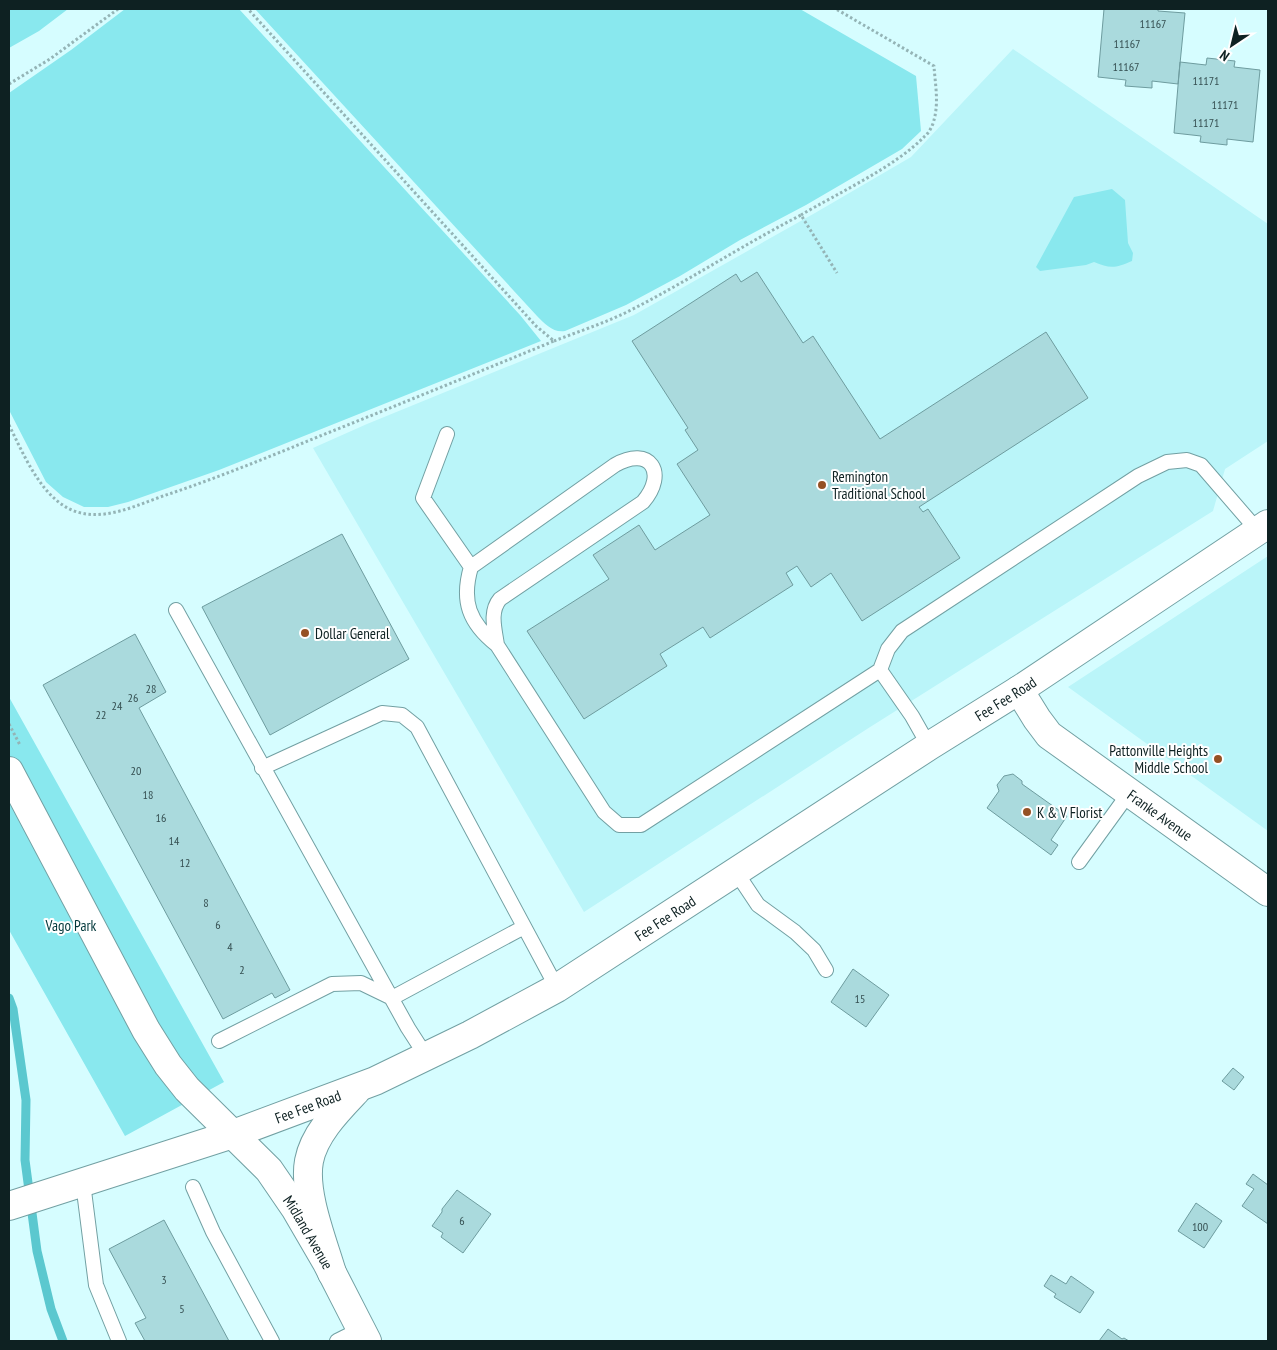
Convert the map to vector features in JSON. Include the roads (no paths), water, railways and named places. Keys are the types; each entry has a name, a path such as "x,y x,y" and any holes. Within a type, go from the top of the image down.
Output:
{"street":[{"name":"Fee Fee Road","path":"9,1206 233,1134 360,1086 470,1035 557,988 1019,690 1263,527"},
{"name":"Franke Avenue","path":"1019,690 1049,735 1268,892"},
{"name":"Midland Avenue","path":"9,771 146,1030 168,1065 187,1089 269,1170 295,1208 332,1273 355,1337"},
{"path":"332,1273 316,1219 309,1187 309,1160 322,1132 360,1086"}],"lane":[{"path":"447,434 422,498 471,567"},
{"path":"497,645 493,613 500,599 643,502 650,494 655,482 655,474 652,467 646,461 638,457 627,458 615,465 471,567 466,583 470,612 475,624 485,636 497,645 604,812 619,825 641,825 880,670 888,649 902,631 1138,476 1167,462 1187,460 1201,465 1263,527"},
{"path":"176,610 262,768 426,1056"},
{"path":"880,670 930,746"},
{"path":"262,768 382,713 402,715 417,727 557,988"},
{"path":"1079,862 1129,793"},
{"path":"736,872 758,905 795,932 814,950 826,970"},
{"path":"392,998 524,927"},
{"path":"219,1041 332,984 361,983 392,998"},
{"path":"78,1184 96,1284 119,1341"},
{"path":"193,1187 213,1232 272,1341"}],"waterway":[{"path":"9,998 13,1009 26,1100 25,1160 37,1251 51,1309 63,1341"}],"place":[{"name":"Remington Traditional School","path":"822,485"},
{"name":"Dollar General","path":"305,633"},
{"name":"Pattonville Heights Middle School","path":"1218,759"},
{"name":"K & V Florist","path":"1027,812"}],"park label":[{"name":"Vago Park","path":"71,925"}]}
